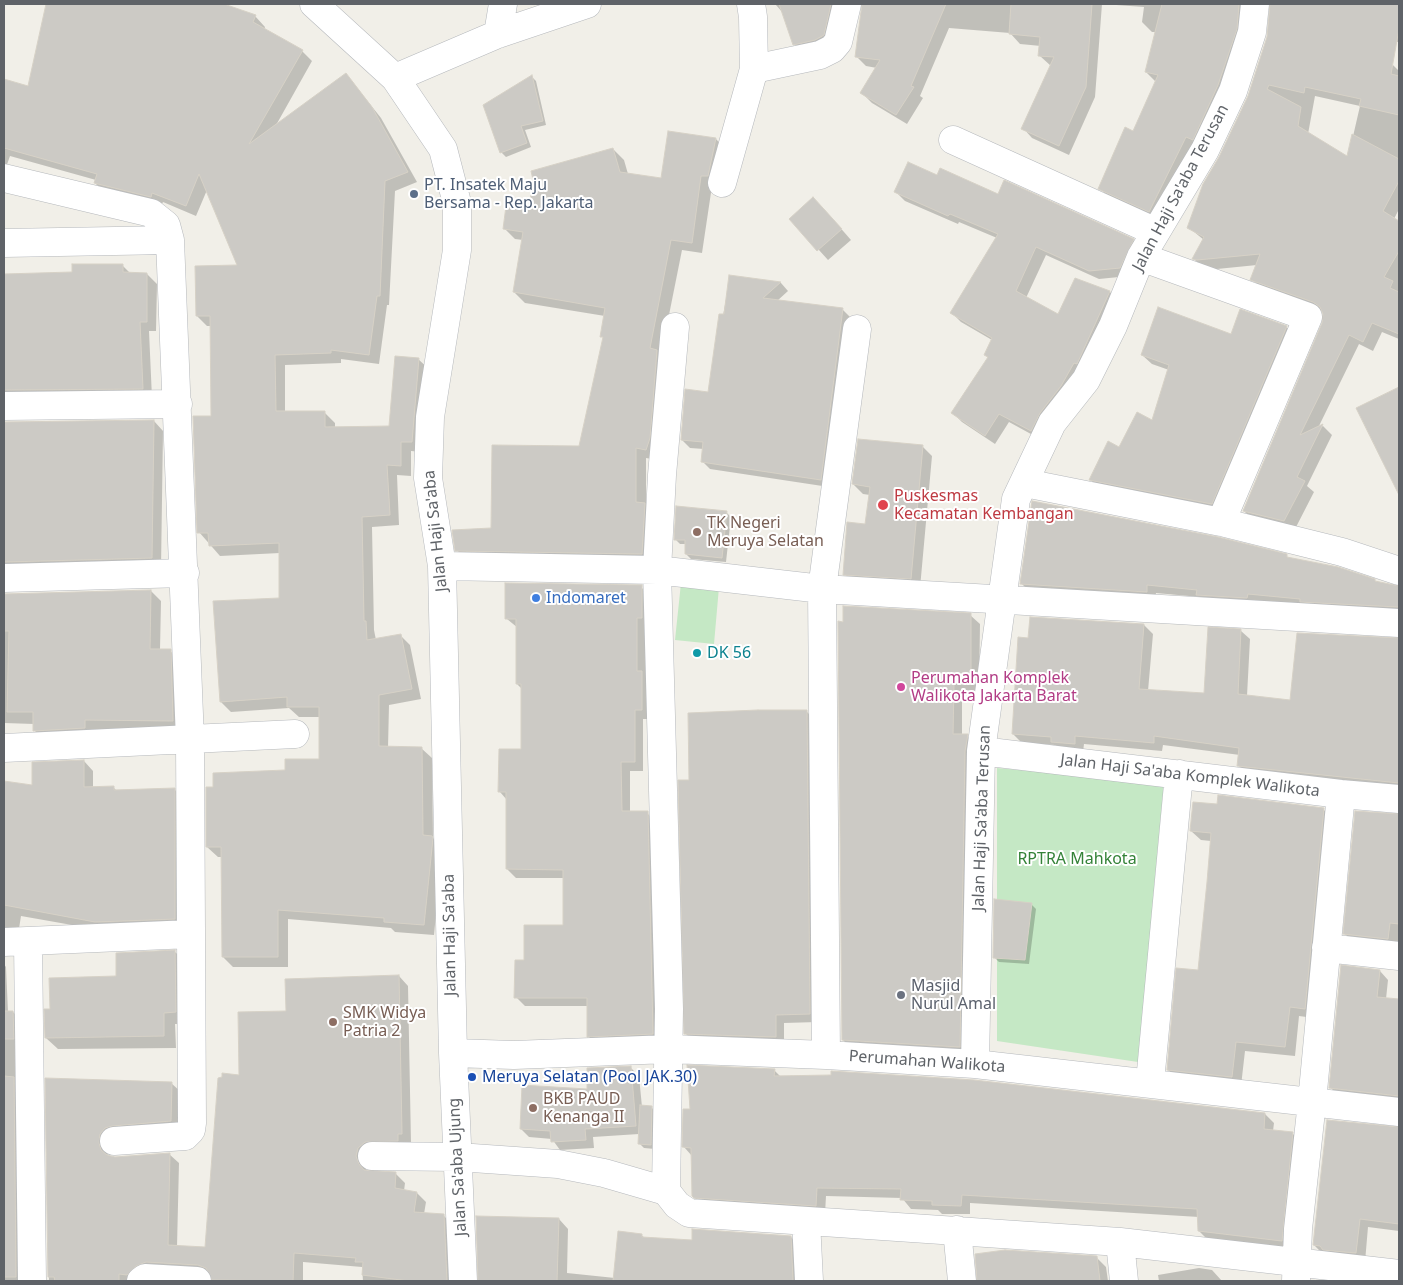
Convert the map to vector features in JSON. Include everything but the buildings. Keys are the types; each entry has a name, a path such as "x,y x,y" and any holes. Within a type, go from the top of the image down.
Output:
{"street":[{"name":"Jalan Haji Sa'aba","path":"314,4 395,78 443,149 457,203 457,250 430,417 428,478 442,566 453,1052"},
{"path":"498,34 504,4"},
{"path":"395,78 498,34 587,4"},
{"path":"722,183 754,69 754,17 751,4"},
{"path":"754,69 820,55 832,49 838,42 847,4"},
{"name":"Jalan Haji Sa'aba Terusan","path":"975,1064 981,751 1016,500 1052,423 1086,380 1113,326 1141,257 1205,150 1233,92 1252,32 1255,4"},
{"path":"953,140 1156,232"},
{"path":"4,178 151,213 166,226 170,240 185,573 190,740 192,934 191,1130 185,1136 114,1141"},
{"path":"4,243 170,240"},
{"path":"1141,257 1308,317 1221,522"},
{"path":"666,1191 669,1049 657,570 662,475 675,327"},
{"path":"826,1055 822,589 856,329"},
{"path":"4,406 178,404"},
{"path":"1025,482 1221,522 1342,552 1399,571"},
{"path":"442,566 657,570 822,589 1399,623"},
{"path":"4,578 185,573"},
{"path":"4,748 295,734"},
{"name":"Jalan Haji Sa'aba Komplek Walikota","path":"981,751 1399,800"},
{"path":"1150,1082 1179,774"},
{"path":"1296,1271 1340,794"},
{"path":"32,1281 16,942 192,934"},
{"path":"1326,948 1399,956"},
{"name":"Perumahan Walikota","path":"453,1052 514,1055 669,1049 826,1055 975,1064 1150,1082 1399,1112"},
{"name":"Jalan Sa'aba Ujung","path":"453,1052 464,1281"},
{"path":"372,1156 458,1157 558,1164 604,1173 666,1191 677,1205 689,1213 1120,1242 1296,1271 1399,1274"},
{"path":"806,1221 809,1281"},
{"path":"957,1230 962,1281"},
{"path":"1120,1242 1124,1281"},
{"path":"141,1281 145,1278 197,1281"}],"green space":[{"path":"681,583 719,587 714,644 675,640"},
{"name":"RPTRA Mahkota","path":"997,768 1164,783 1138,1062 997,1041"}],"place":[{"name":"PT. Insatek Maju Bersama - Rep. Jakarta","path":"414,194"},
{"name":"Puskesmas Kecamatan Kembangan","path":"883,505"},
{"name":"TK Negeri Meruya Selatan","path":"697,532"},
{"name":"Indomaret","path":"536,598"},
{"name":"DK 56","path":"697,653"},
{"name":"Perumahan Komplek Walikota Jakarta Barat","path":"901,687"},
{"name":"Masjid Nurul Amal","path":"901,995"},
{"name":"SMK Widya Patria 2","path":"333,1022"},
{"name":"Meruya Selatan (Pool JAK.30)","path":"472,1077"},
{"name":"BKB PAUD Kenanga II","path":"533,1108"}]}
